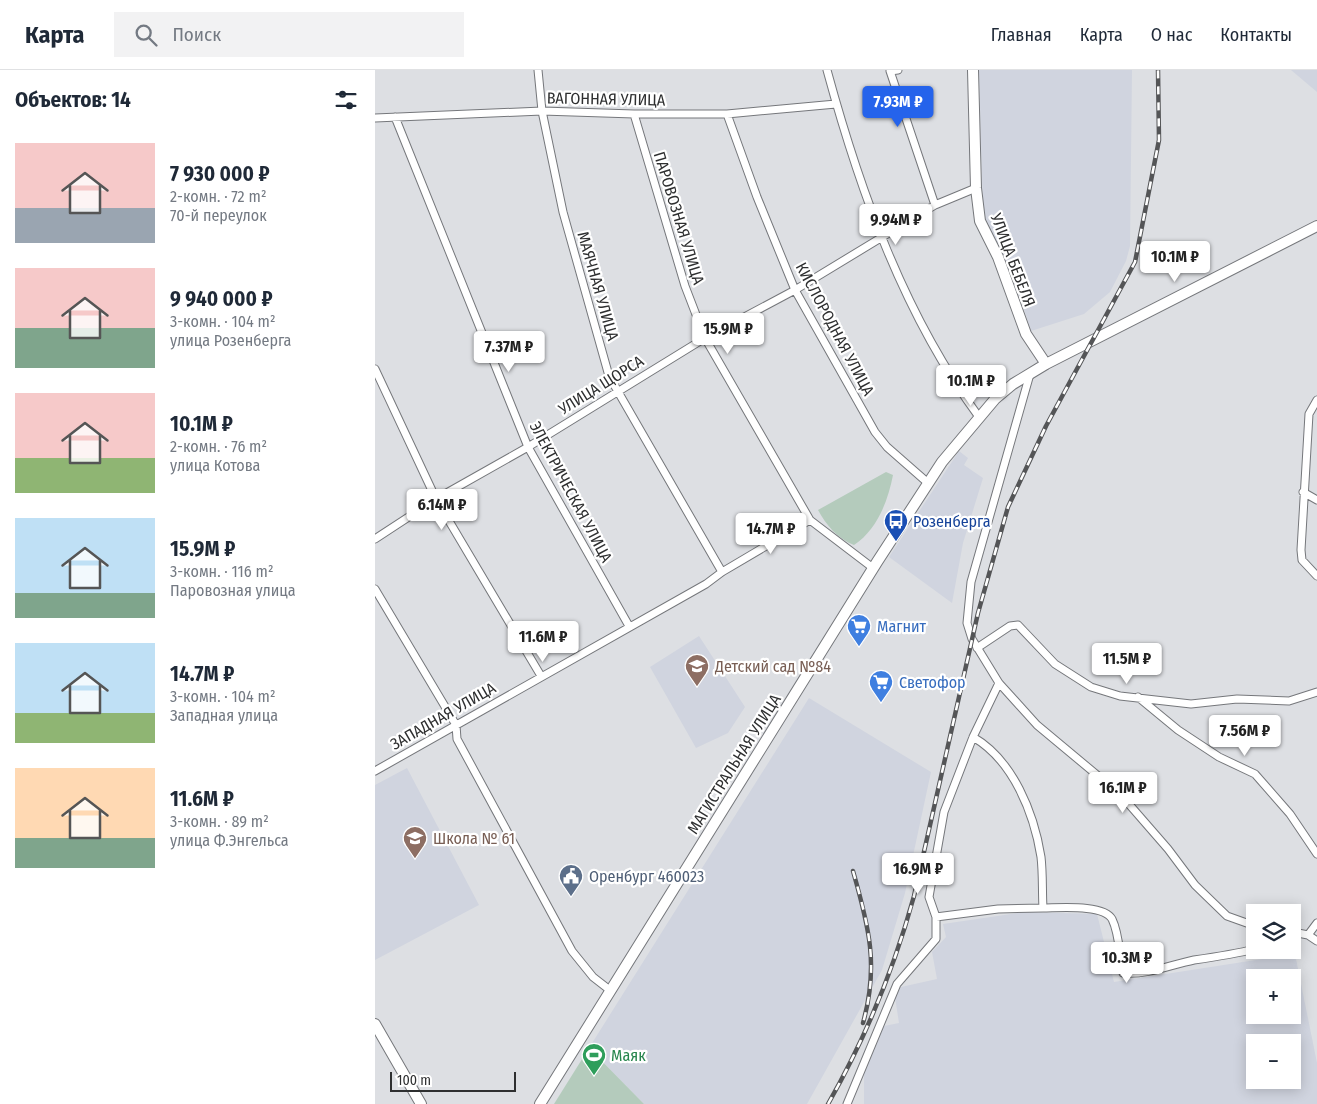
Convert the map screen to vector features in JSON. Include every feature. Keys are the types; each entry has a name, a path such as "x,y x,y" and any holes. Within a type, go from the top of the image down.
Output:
{"street":[{"name":"МАЯЧНАЯ УЛИЦА","path":"539,70 542,111 563,212 609,376 722,572"},
{"path":"827,70 836,104 881,239 942,361 979,417"},
{"path":"898,70 890,71 935,205"},
{"name":"УЛИЦА БЕБЕЛЯ","path":"973,70 976,188 980,220 1002,266 1026,334 1046,364"},
{"name":"ВАГОННАЯ УЛИЦА","path":"375,118 542,111 634,114 727,114 836,104"},
{"name":"ПАРОВОЗНАЯ УЛИЦА","path":"634,114 685,286 705,338 810,520 873,568"},
{"name":"КИСЛОРОДНАЯ УЛИЦА","path":"727,114 757,197 795,290 875,432 887,447 928,483"},
{"name":"ЭЛЕКТРИЧЕСКАЯ УЛИЦА","path":"395,117 528,447 629,626"},
{"name":"УЛИЦА ЩОРСА","path":"375,539 436,499 528,447 705,338 795,290 935,205 976,188"},
{"name":"МАГИСТРАЛЬНАЯ УЛИЦА","path":"540,1104 873,568 928,483 979,417 995,400 1046,364 1317,226"},
{"path":"375,369 436,499 541,676"},
{"path":"1030,374 971,582 967,622 977,648 999,683 1037,726 1121,795 1168,849 1195,885 1227,916 1246,923"},
{"path":"1317,400 1309,414 1303,492 1302,560 1317,576"},
{"path":"1303,492 1317,500"},
{"name":"ЗАПАДНАЯ УЛИЦА","path":"375,771 706,584 722,572 810,520"},
{"path":"375,589 456,725 457,739 572,951 593,977 611,991"},
{"path":"977,648 1011,626 1018,625 1055,664 1091,687 1120,696 1191,704 1237,699 1289,701 1317,692"},
{"path":"847,1104 897,984 936,939 936,917 929,897 944,812 973,737 999,683"},
{"path":"1138,697 1178,730 1219,757 1255,774 1289,814 1317,854"},
{"path":"973,737 988,745 1004,762 1022,796 1036,835 1041,859 1043,908"},
{"path":"936,917 998,909 1095,909 1107,913 1115,926 1123,973 1165,969 1194,960 1220,958 1246,951"},
{"path":"1308,935 1317,923"},
{"path":"1301,934 1308,935 1317,941"},
{"path":"375,1024 421,1104"}],"shaded area":[{"path":"979,70 1132,70 1130,246 1126,261 1110,292 1084,314 1031,331 1020,297 983,214"},
{"path":"1291,70 1317,70 1317,92"},
{"path":"959,451 968,458 964,465 983,478 963,543 952,603 889,557"},
{"name":"Детский сад №84","path":"699,636 745,707 728,733 696,748 650,667"},
{"path":"809,698 931,772 905,893 882,970 807,1104 644,1104 589,1048"},
{"name":"Школа № 61","path":"407,768 479,905 375,960 375,785"},
{"path":"1024,912 1097,914 1114,982 1263,959 1296,959 1298,969 1246,969 1246,1024 1301,1024 1301,984 1317,1063 1317,1104 864,1104 864,1072 884,1026 899,1023 895,997 901,987 937,979 932,952 946,937 943,924"}],"green space":[{"path":"886,472 893,475 885,505 869,531 854,545 833,531 818,510"},
{"name":"Маяк","path":"589,1048 644,1104 554,1104"}],"railway":[{"path":"828,1104 866,1029 888,977 906,923 914,896 978,613 1008,507 1046,426 1135,262 1159,140 1158,70"},
{"path":"853,871 864,910 870,947 870,983 863,1023"}],"place":[{"name":"Розенберга","path":"896,542"},
{"name":"Магнит","path":"859,647"},
{"name":"Детский сад №84","path":"697,687"},
{"name":"Светофор","path":"881,703"},
{"name":"Школа № 61","path":"415,859"},
{"name":"Оренбург 460023","path":"571,897"},
{"name":"Маяк","path":"594,1076"}]}
